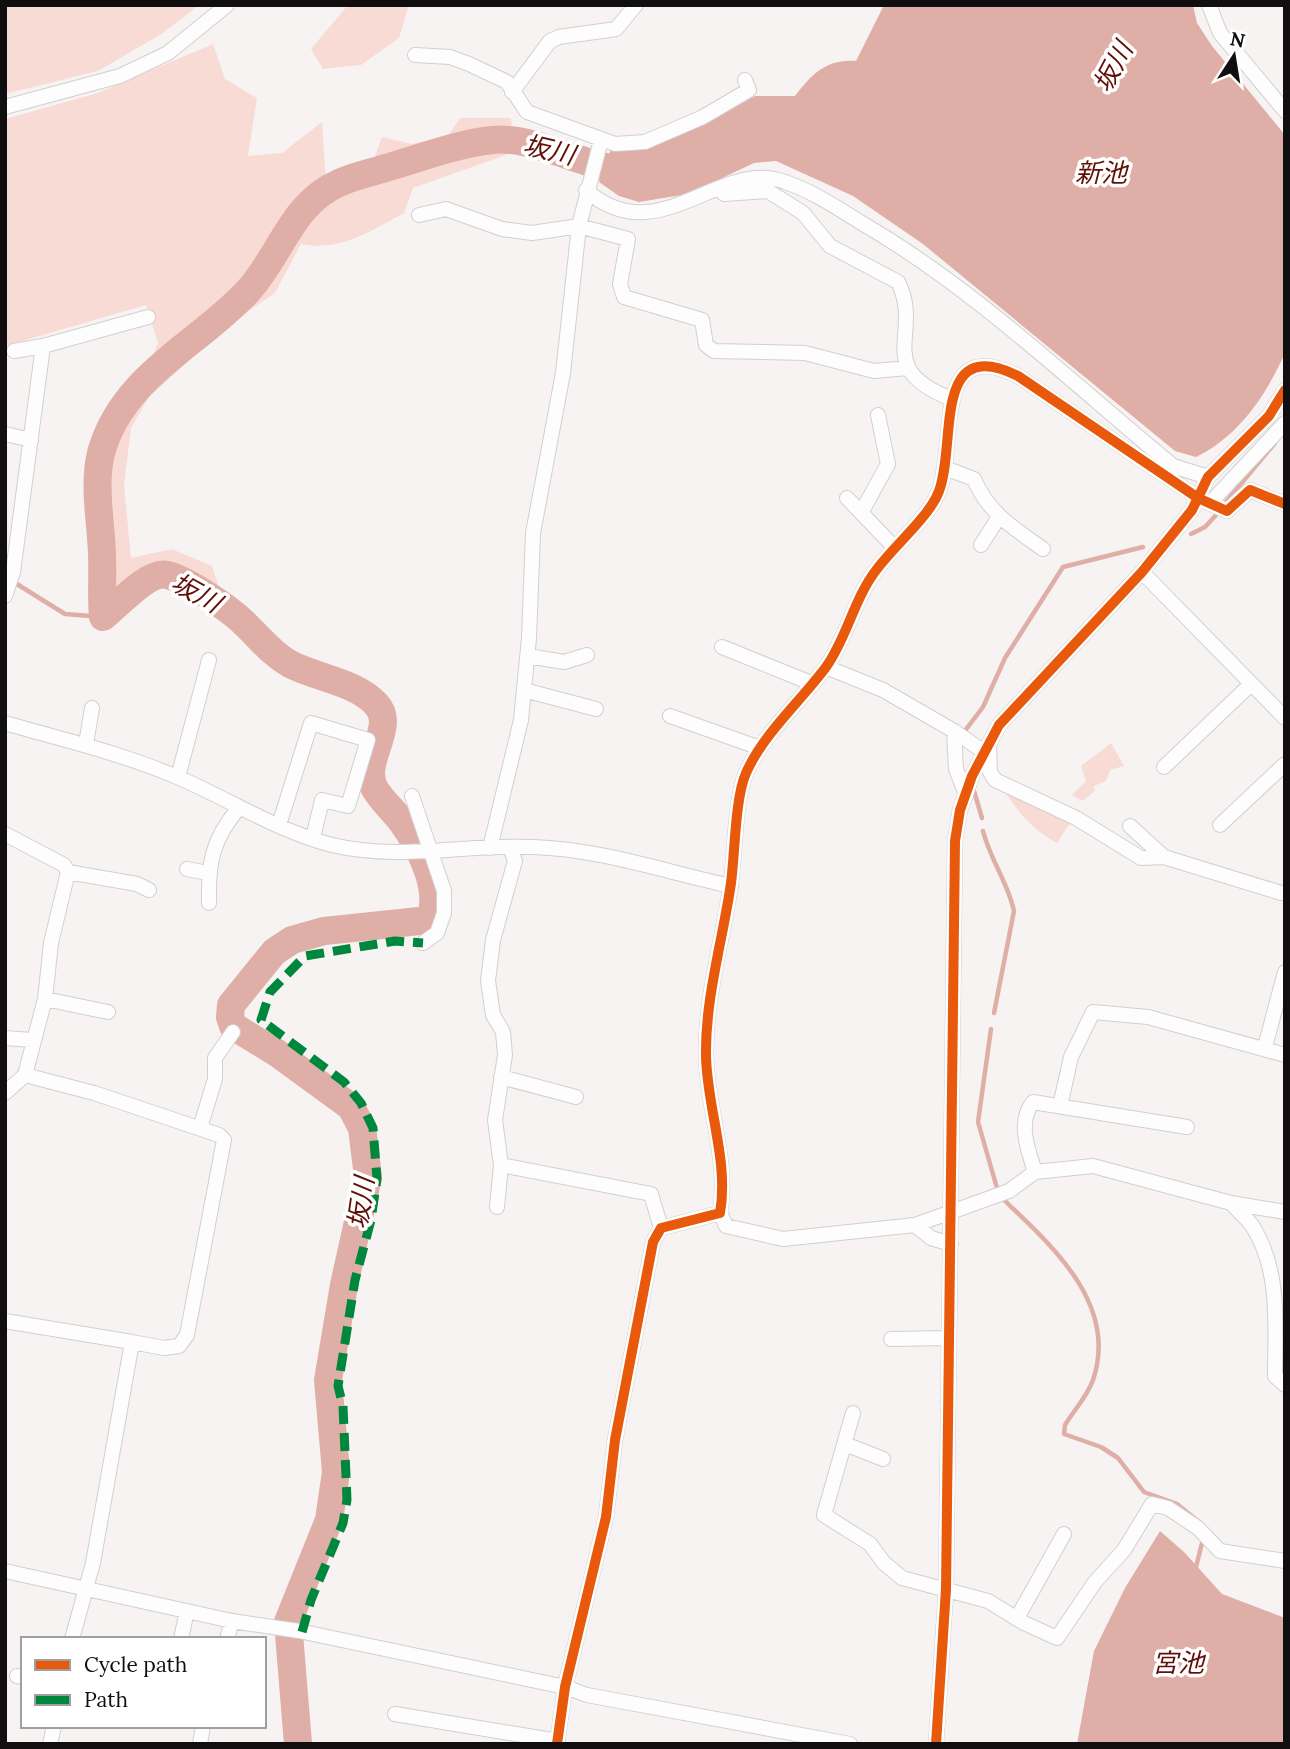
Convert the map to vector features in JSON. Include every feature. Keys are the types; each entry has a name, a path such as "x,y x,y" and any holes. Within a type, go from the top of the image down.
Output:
{"street":[{"path":"5,107 120,76 169,53 227,5"},
{"path":"512,92 551,41 559,37 616,29 636,5"},
{"path":"1209,5 1220,33 1285,111"},
{"path":"415,55 450,57 469,64 507,82 527,112 600,141 615,144 645,142 742,97 750,90 745,80"},
{"path":"490,848 521,720 528,656 533,533 563,373 579,226 600,141"},
{"path":"588,185 603,205 642,214 754,178 776,178 802,188 941,272 1173,466 1208,477"},
{"path":"706,195 768,191 803,213 830,246 898,282 903,292 904,345 908,368 925,389 952,399"},
{"path":"419,215 446,209 493,226 532,233 579,226 628,239 620,284 624,297 702,320 706,345 714,351 805,353 874,371 908,368"},
{"path":"14,351 43,346 148,317"},
{"path":"5,596 13,572 43,346"},
{"path":"1285,504 1250,490 1227,511 1204,501 1018,376 996,365 977,365 961,376 952,399 945,468 939,492 870,578 826,667 760,748 746,773 741,789 731,886 707,1033 710,1105 724,1189 720,1213 726,1226 783,1239 915,1225 1009,1191 1035,1172 1093,1166 1231,1203 1285,1212"},
{"path":"1204,501 1208,477 1269,416 1285,390"},
{"path":"862,513 888,464 878,415"},
{"path":"936,1744 946,1589 955,841 966,795 986,747 999,725 1142,572 1204,501 1285,423"},
{"path":"5,434 31,440"},
{"path":"945,468 974,479 984,499 999,517 1043,549"},
{"path":"847,498 893,547"},
{"path":"981,545 999,517"},
{"path":"1142,572 1250,685 1284,715"},
{"path":"722,647 811,683"},
{"path":"528,656 564,662 587,655"},
{"path":"178,777 209,660"},
{"path":"826,667 883,691 986,747"},
{"path":"1164,766 1250,685"},
{"path":"524,690 596,709"},
{"path":"86,744 92,708"},
{"path":"670,716 760,748"},
{"path":"5,723 86,744 178,777 237,809 313,838 361,850 405,852 510,847 572,849 731,886"},
{"path":"279,825 311,723 368,740 348,806 322,800 313,838"},
{"path":"954,731 956,769 966,795"},
{"path":"986,747 990,772 995,780 1076,818 1141,858 1164,857 1284,891"},
{"path":"1220,825 1285,764"},
{"path":"412,796 425,830 425,850 438,868 444,891 444,913 437,933 423,943"},
{"path":"209,903 208,873 220,830 237,809"},
{"path":"1130,826 1164,857"},
{"path":"5,834 64,865 68,872 51,943 45,999 32,1040 25,1075 5,1093"},
{"path":"1128,850 1143,839"},
{"path":"497,1207 501,1166 495,1119 505,1055 503,1032 493,1015 488,981 493,940 515,861 510,847"},
{"path":"187,869 208,873"},
{"path":"68,872 137,884 149,890"},
{"path":"1265,1047 1285,972"},
{"path":"45,999 108,1012"},
{"path":"1060,1105 1071,1057 1093,1012 1148,1017 1191,1031 1265,1047 1285,1055"},
{"path":"200,1128 215,1079 215,1058 233,1032"},
{"path":"5,1038 32,1040"},
{"path":"5,1321 164,1348 179,1346 192,1320 224,1140 219,1135 200,1128 94,1093 25,1075"},
{"path":"501,1077 576,1097"},
{"path":"1035,1172 1025,1142 1026,1112 1033,1102 1187,1127"},
{"path":"395,1714 557,1742 565,1687 606,1517 615,1440 649,1257 661,1228 650,1194 645,1191 501,1166"},
{"path":"1231,1203 1253,1227 1280,1294 1275,1376 1285,1385"},
{"path":"661,1228 720,1213"},
{"path":"915,1225 930,1238 951,1244"},
{"path":"891,1339 949,1338"},
{"path":"73,1637 86,1588 132,1342"},
{"path":"853,1413 824,1515 870,1544 884,1563 902,1578 988,1601 1057,1638 1096,1582 1124,1550 1152,1504 1168,1508 1198,1528 1220,1551 1285,1561"},
{"path":"845,1444 883,1460"},
{"path":"1017,1618 1064,1534"},
{"path":"5,1571 232,1621 299,1631 565,1687 587,1695 790,1739 850,1744"},
{"path":"181,1637 187,1611"},
{"path":"228,1637 232,1621"}],"shaded area":[{"path":"5,5 199,5 163,33 98,71 5,94"},
{"path":"348,5 409,5 399,38 361,65 323,69 311,49"},
{"path":"213,44 225,79 257,98 248,156 282,153 322,122 325,168 331,201 363,189 382,137 412,144 448,136 460,118 511,118 514,152 413,188 404,213 355,238 329,245 301,244 275,293 229,324 149,397 131,428 124,485 131,558 172,549 212,566 222,597 179,574 156,567 109,603 104,498 113,446 131,412 158,343 146,305 5,346 5,119 98,93"},
{"path":"1111,743 1124,766 1110,770 1106,781 1094,786 1095,791 1082,801 1072,795 1086,781 1081,766"},
{"path":"1004,790 1072,820 1057,843 1027,820"}],"water":[{"name":"新池","path":"884,5 1193,5 1197,23 1212,46 1285,135 1285,353 1259,400 1225,438 1196,457 1175,451 923,244 853,196 776,161 754,163 688,194 639,202 619,196 599,182 611,149 641,149 702,125 755,96 795,96 807,81 828,65 856,61"},
{"name":"宮池","path":"1160,1531 1184,1552 1222,1594 1285,1618 1285,1744 1077,1744 1094,1651 1125,1588"}],"waterway":[{"name":"坂川","path":"298,1744 288,1622 329,1520 336,1472 328,1380 344,1285 368,1177 362,1128 351,1107 277,1053 233,1026 230,1017 231,1005 274,952 292,940 324,931 429,920 433,896 428,870 416,844 375,789 371,779 383,723 382,713 368,697 347,685 290,664 221,604 174,577 160,575 151,578 103,617 98,491 101,453 111,426 144,382 248,291 298,217 323,192 339,183 440,151 492,140 529,143 608,167 626,170 641,168"},
{"path":"1225,503 1275,443"},
{"path":"1191,534 1205,527 1216,515"},
{"path":"964,732 983,707 1005,658 1063,567 1143,547"},
{"path":"12,581 65,614 103,617"},
{"path":"974,791 982,818"},
{"path":"983,831 1014,911 994,1013"},
{"path":"991,1029 978,1122 997,1188"},
{"path":"1003,1199 1041,1236 1076,1278 1089,1301 1097,1326 1099,1352 1093,1380 1065,1425 1064,1434 1101,1447 1118,1458 1144,1492 1177,1504 1199,1522"},
{"path":"1196,1567 1202,1543"}],"marked path":[{"path":"302,1632 311,1600 343,1523 347,1500 343,1406 338,1386 355,1280 371,1220 377,1179 373,1128 361,1103 344,1082 261,1020 270,992 305,956 395,941 423,943"}],"cycle path":[{"path":"557,1744 565,1687 606,1517 615,1440 653,1242 661,1228 720,1213 722,1174 707,1076 706,1034 731,883 742,784 762,744 833,656 869,580 934,501 944,471 953,400 960,381 971,369 990,367 1018,376 1198,498 1227,511 1250,490 1285,504"},
{"path":"936,1744 946,1589 955,841 960,810 972,776 999,725 1142,572 1192,510 1208,477 1269,416 1285,390"}]}
